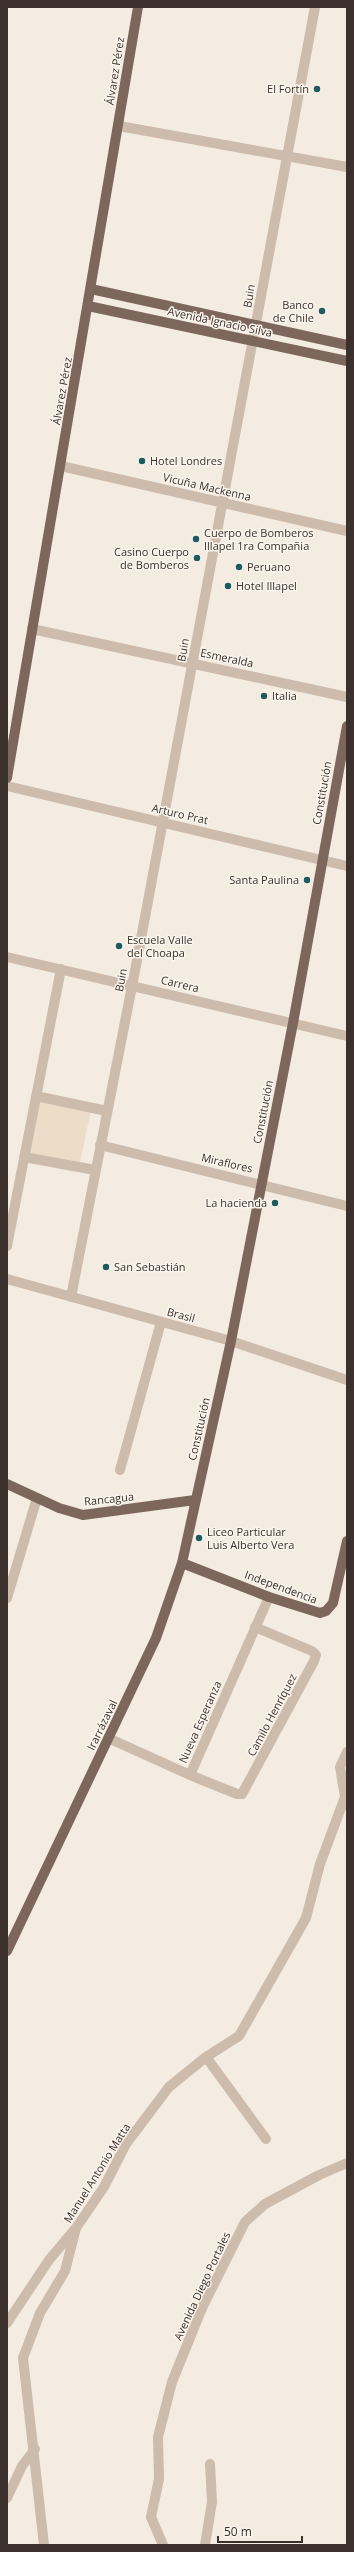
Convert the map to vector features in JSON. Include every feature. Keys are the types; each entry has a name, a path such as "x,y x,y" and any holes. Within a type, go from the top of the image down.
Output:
{"main road":[{"name":"Álvarez Pérez","path":"7,778 119,126 138,7"},
{"name":"Avenida Ignacio Silva","path":"91,289 347,345"},
{"name":"Avenida Ignacio Silva","path":"88,306 347,361"},
{"name":"Constitución","path":"195,1500 231,1341 293,1023 347,726"},
{"name":"Rancagua","path":"7,1484 67,1511 92,1515 195,1500"},
{"name":"Irarrázaval","path":"7,1951 156,1638 182,1563 195,1500"},
{"name":"Independencia","path":"182,1563 317,1613 326,1611 333,1603 347,1541"}],"street":[{"name":"Buin","path":"71,1296 163,822 315,7"},
{"path":"119,126 347,167"},
{"name":"Vicuña Mackenna","path":"61,466 347,531"},
{"name":"Esmeralda","path":"32,629 347,697"},
{"name":"Arturo Prat","path":"7,786 347,866"},
{"name":"Carrera","path":"7,957 347,1036"},
{"path":"7,1246 61,969"},
{"path":"36,1096 107,1111"},
{"name":"Miraflores","path":"100,1145 347,1206"},
{"path":"24,1157 95,1170"},
{"name":"Brasil","path":"7,1279 231,1341 347,1380"},
{"path":"120,1470 161,1322"},
{"path":"7,1598 37,1498"},
{"name":"Nueva Esperanza","path":"108,1738 190,1775 269,1596"},
{"name":"Camilo Henríquez","path":"190,1775 237,1794 242,1794 314,1661 316,1655 312,1651 255,1627"},
{"name":"Manuel Antonio Matta","path":"44,2545 35,2450 23,2358 40,2313 65,2271 76,2228 104,2187 126,2144 169,2087 206,2057 239,2036 306,1918 320,1864 345,1797 340,1768 347,1752"},
{"path":"206,2057 266,2139"},
{"name":"Avenida Diego Portales","path":"162,2545 151,2517 159,2479 158,2437 172,2382 202,2308 245,2222 265,2204 318,2175 347,2163"},
{"path":"7,2323 48,2260 76,2228"},
{"path":"7,2498 22,2466 35,2450"},
{"path":"205,2545 212,2502 210,2464"}],"shaded area":[{"path":"40,1099 91,1110 79,1166 28,1155"}],"place":[{"name":"El Fortín","path":"317,89"},
{"name":"Banco de Chile","path":"322,311"},
{"name":"Hotel Londres","path":"142,461"},
{"name":"Cuerpo de Bomberos Illapel 1ra Compañia","path":"196,539"},
{"name":"Casino Cuerpo de Bomberos","path":"197,558"},
{"name":"Peruano","path":"239,567"},
{"name":"Hotel Illapel","path":"228,586"},
{"name":"Italia","path":"264,696"},
{"name":"Santa Paulina","path":"307,880"},
{"name":"Escuela Valle del Choapa","path":"119,946"},
{"name":"La hacienda","path":"275,1203"},
{"name":"San Sebastián","path":"106,1267"},
{"name":"Liceo Particular Luis Alberto Vera","path":"199,1538"}]}
